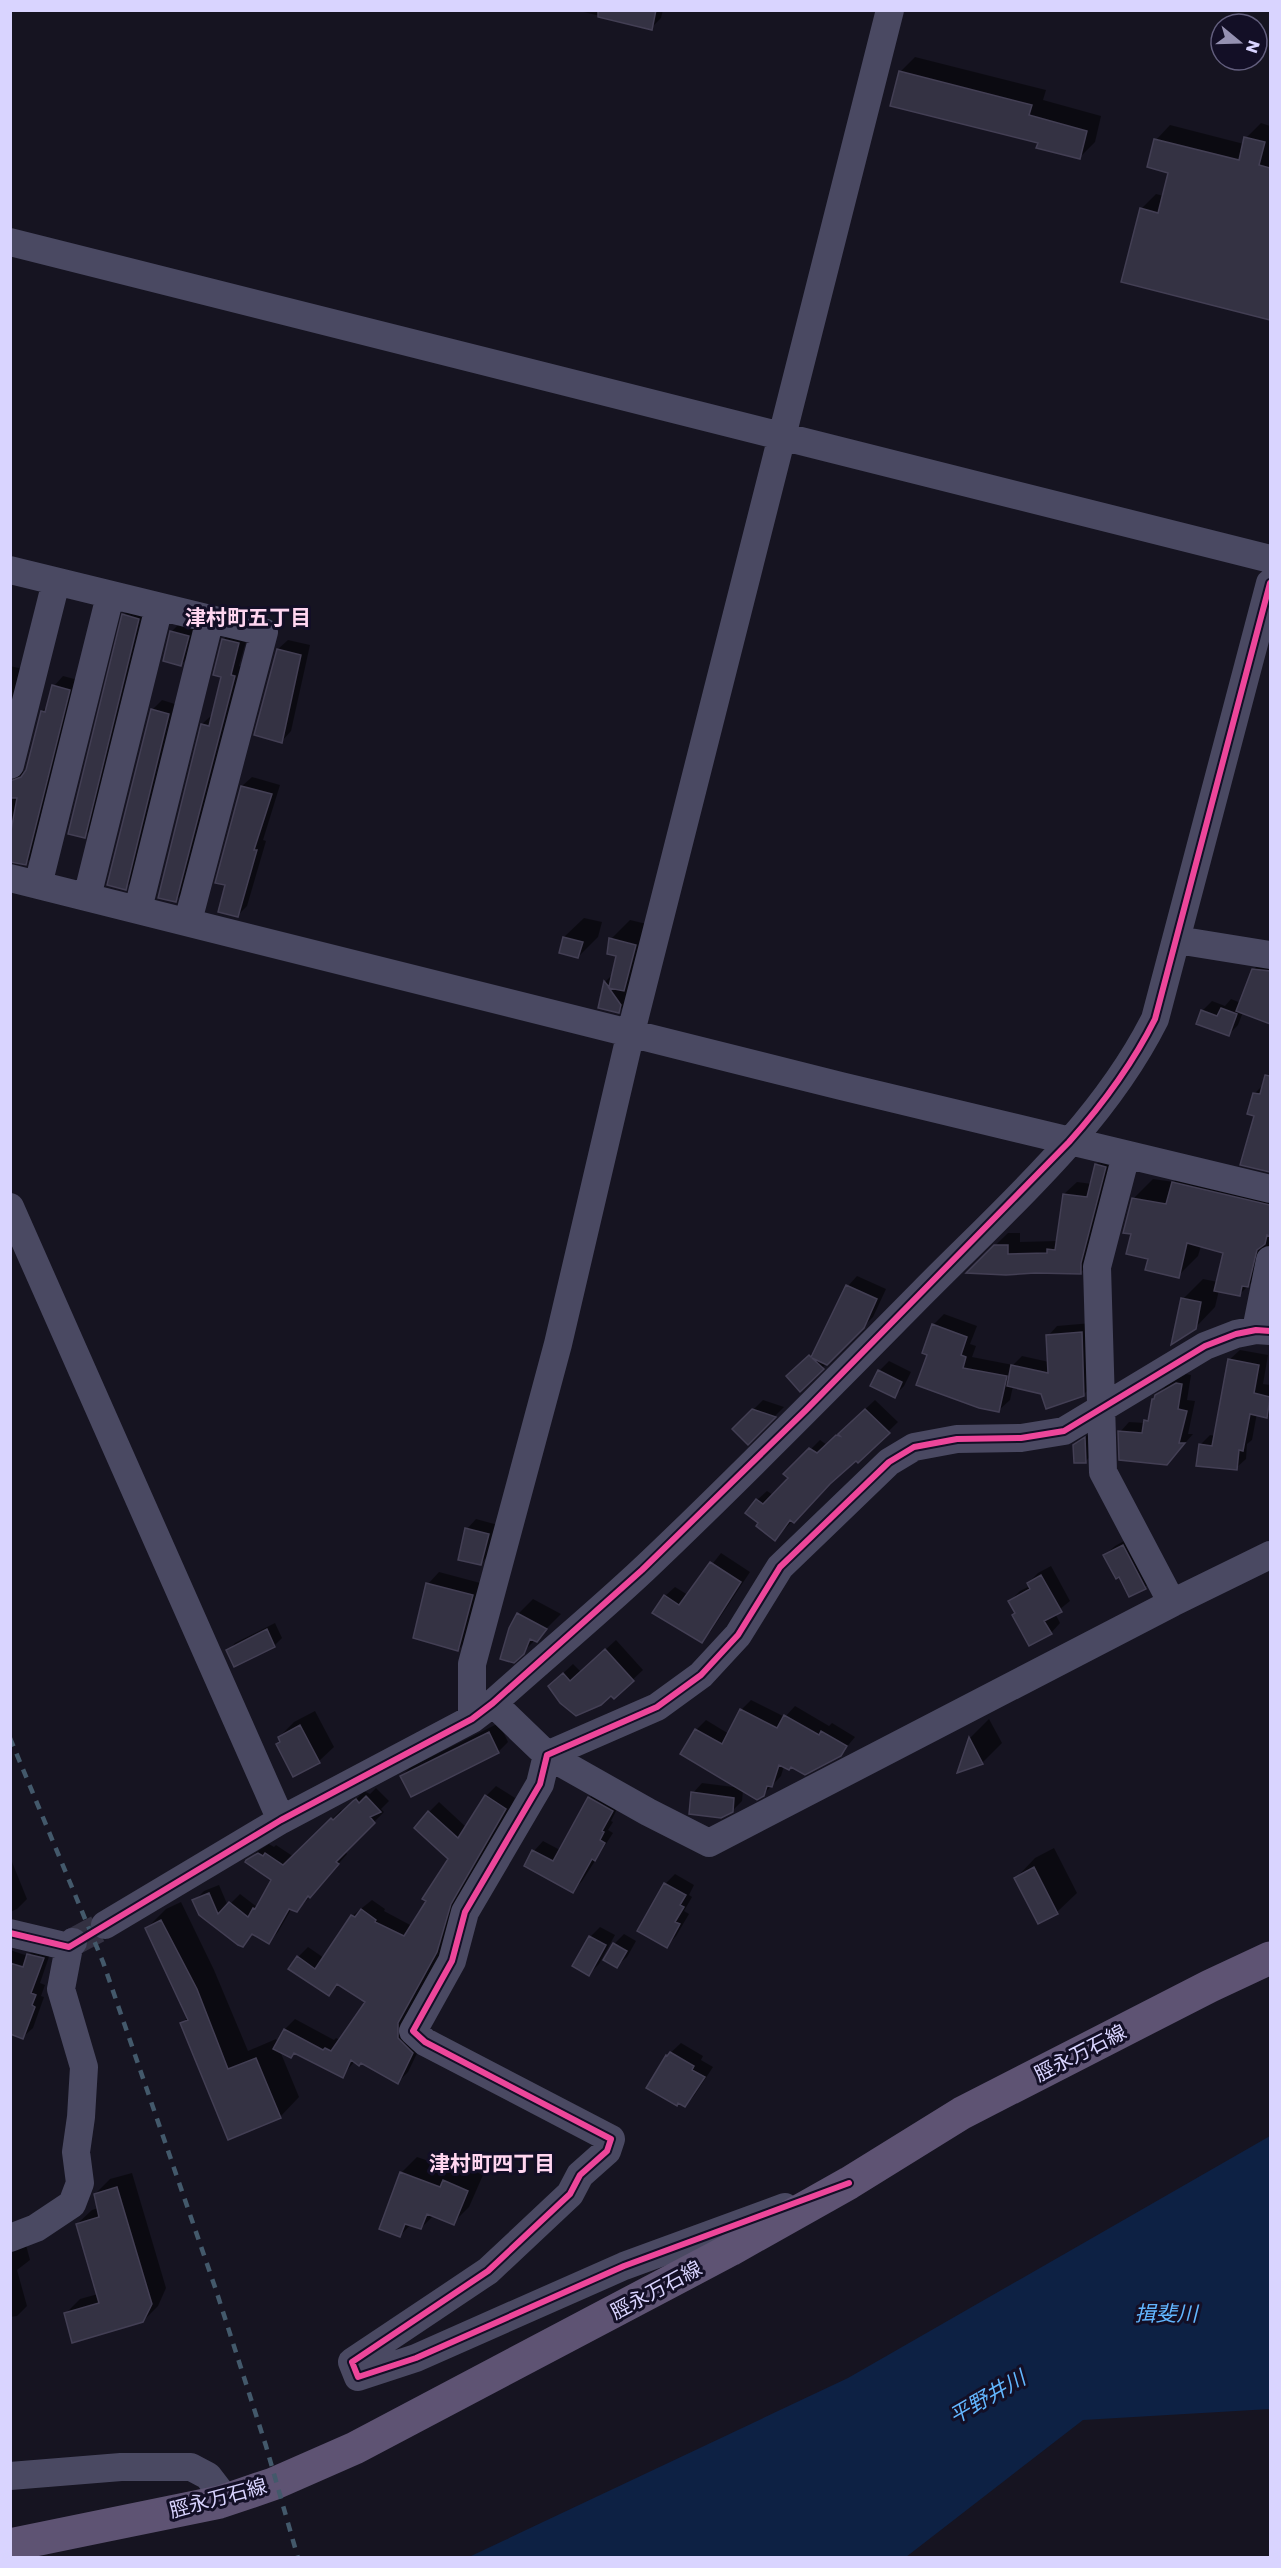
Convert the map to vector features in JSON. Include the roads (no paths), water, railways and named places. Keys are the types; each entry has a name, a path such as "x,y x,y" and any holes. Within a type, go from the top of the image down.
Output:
{"main road":[{"name":"脛永万石線","path":"10,2545 220,2502 273,2484 355,2448 730,2250 849,2183 962,2113 1210,1986 1270,1958"}],"street":[{"path":"890,10 631,1032 558,1344 472,1664 482,1711 547,1755 648,1812 709,1843 1172,1603 1270,1555"},
{"path":"10,242 1270,559"},
{"path":"10,570 264,632 188,921"},
{"path":"10,765 56,582"},
{"path":"105,1925 281,1820 482,1711 642,1570 806,1410 1069,1142 1099,1108 1137,1055 1155,1019 1270,583"},
{"path":"38,885 110,596"},
{"path":"87,897 159,607"},
{"path":"138,909 210,619"},
{"path":"10,878 1069,1142 1270,1189"},
{"path":"1177,940 1270,955"},
{"path":"1126,1155 1097,1267 1103,1472 1172,1603"},
{"path":"10,1207 281,1820"},
{"path":"547,1755 657,1707 701,1675 738,1635 780,1568 889,1462 914,1447 957,1439 1021,1438 1064,1431 1205,1346 1263,1331 1270,1260"},
{"path":"547,1755 540,1784 465,1912 452,1961 413,2031 425,2042 611,2139 607,2151 580,2175 570,2194 488,2271 352,2362 358,2377 416,2358 624,2266 849,2183"},
{"path":"10,1933 71,1945 61,1989 84,2067 76,2152 80,2182 72,2204 36,2228 10,2238"},
{"path":"10,2476 121,2466 191,2467 208,2476 218,2489 220,2502"}],"water":[{"name":"揖斐川","path":"1270,2136 1270,2409 1083,2420 906,2557 469,2557 848,2378"}],"tunnel":[{"path":"73,1942 105,1925"}],"railway":[{"path":"10,1738 103,1962 216,2290 266,2446 298,2558"}],"district":[{"name":"津村町五丁目","path":"248,617"},
{"name":"津村町四丁目","path":"492,2163"}],"water label":[{"name":"平野井川","path":"987,2397"}]}
